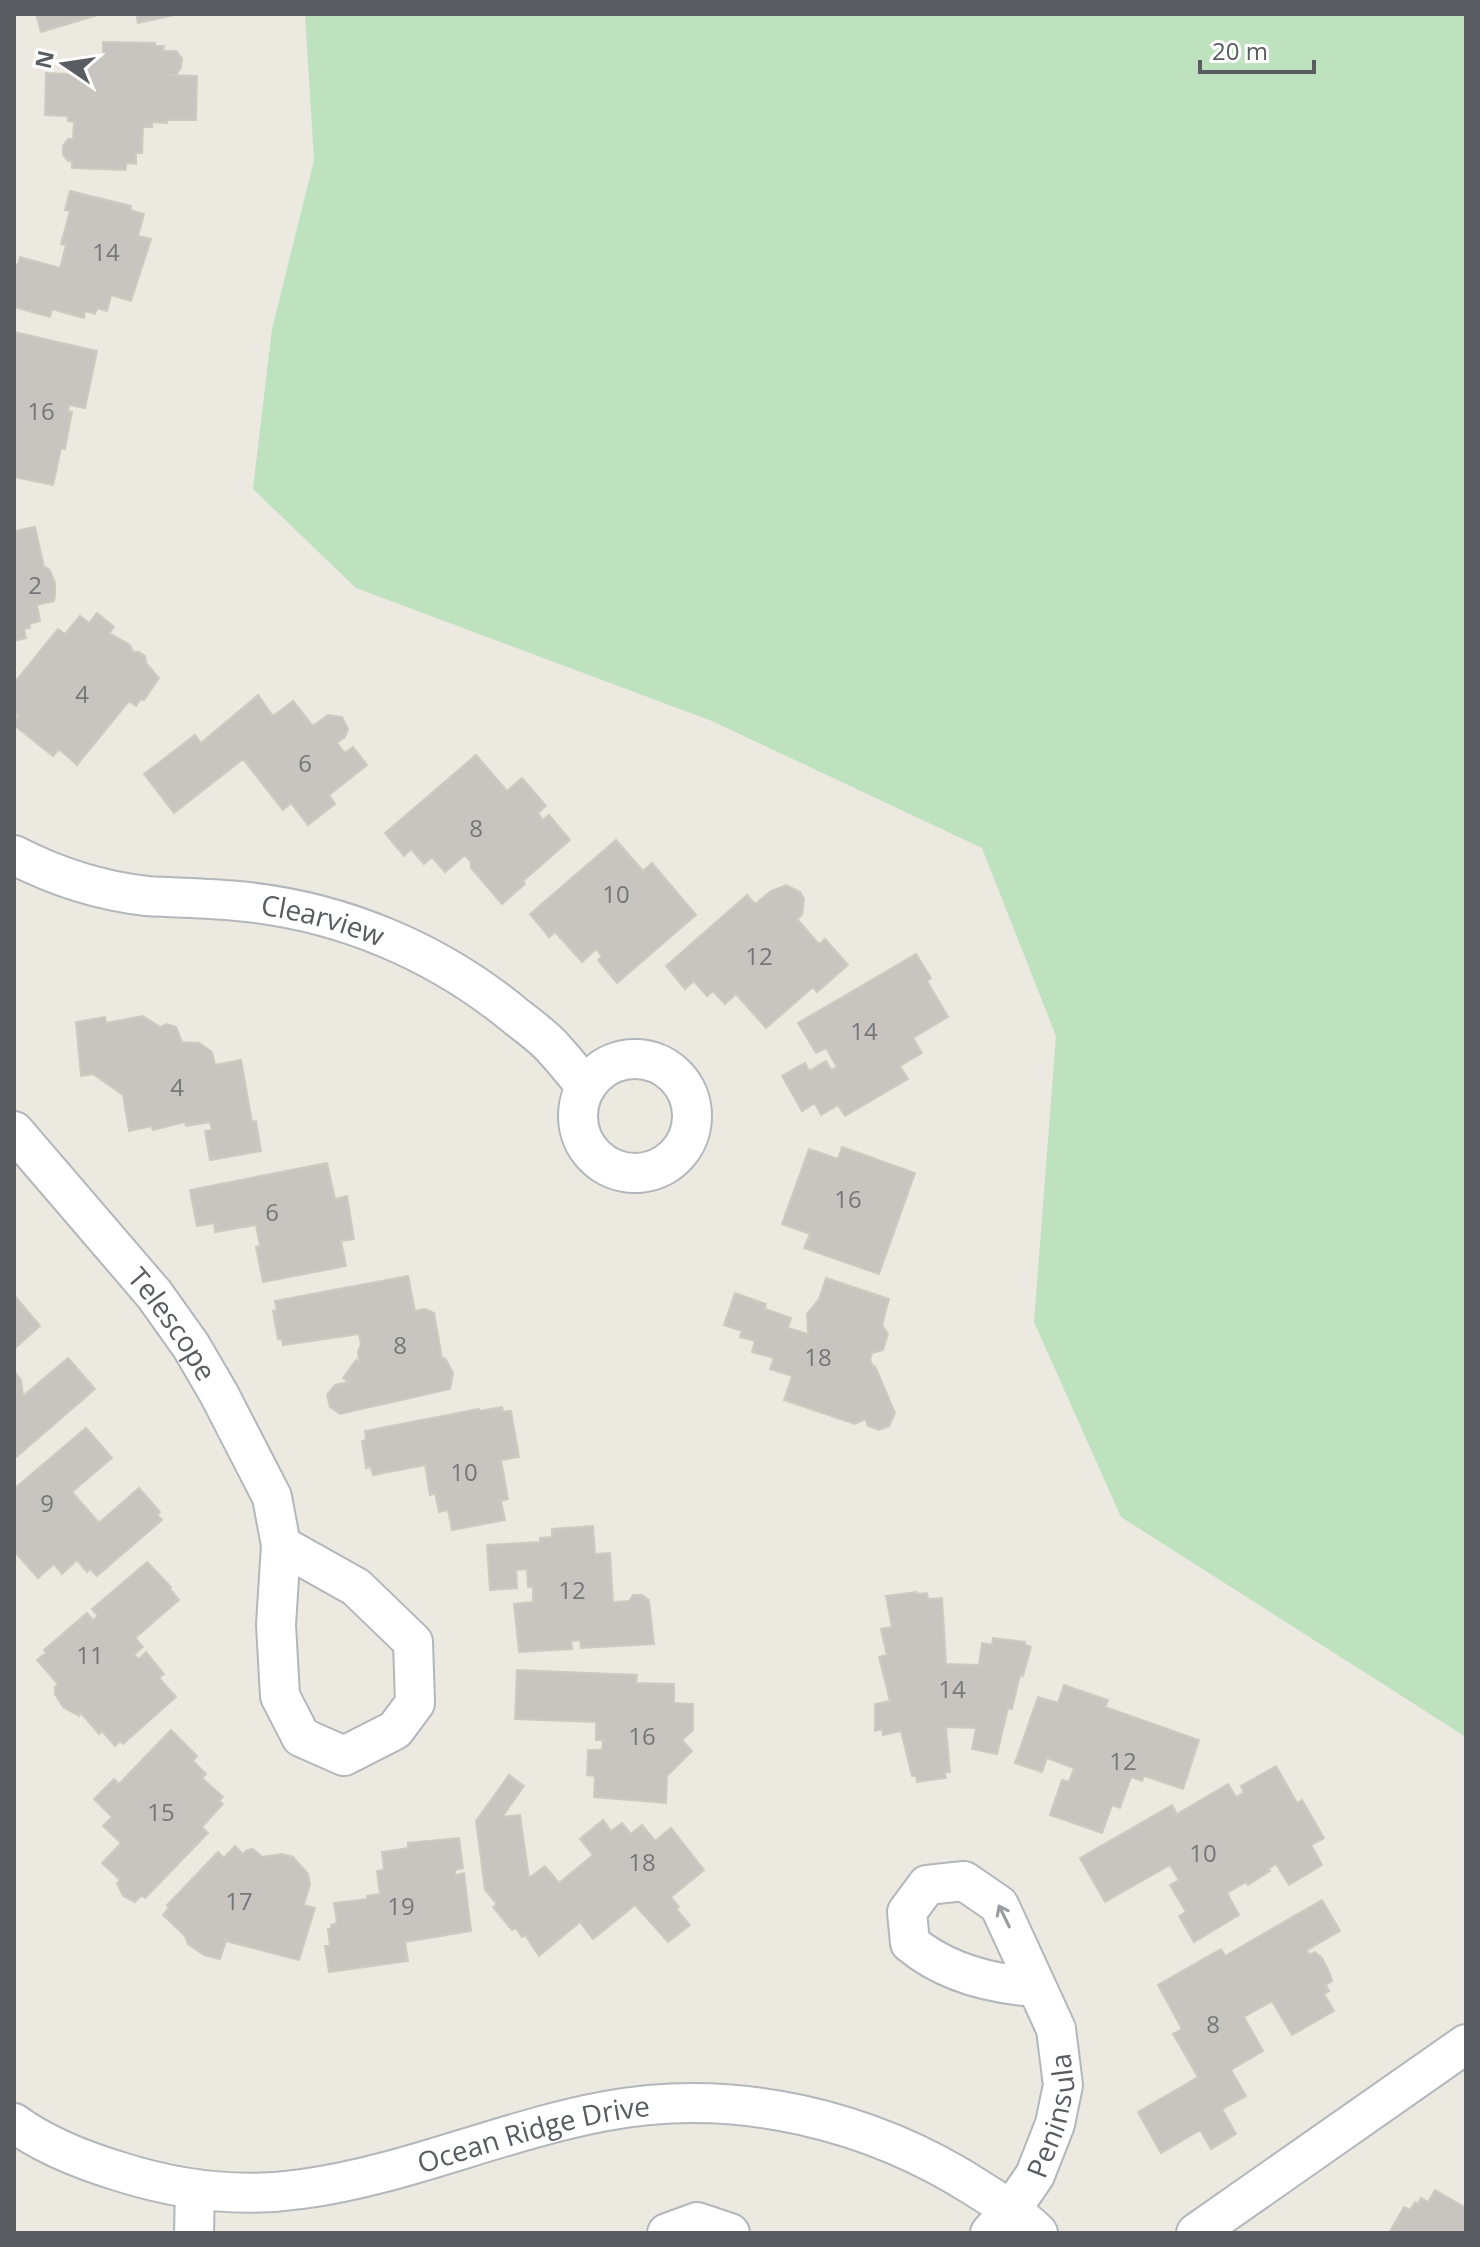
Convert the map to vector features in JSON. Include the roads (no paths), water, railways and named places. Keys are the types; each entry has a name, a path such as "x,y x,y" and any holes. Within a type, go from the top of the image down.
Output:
{"street":[{"name":"Clearview","path":"14,855 39,868 90,886 144,895 240,901 321,915 372,931 422,953 492,996 554,1048 586,1087"},
{"name":"Telescope","path":"14,1131 154,1294 191,1346 272,1497 281,1545 276,1625 280,1696 301,1737 344,1756 395,1730 415,1703 413,1642 356,1587 281,1545"},
{"name":"Peninsula","path":"1013,2225 1055,2124 1063,2085 1056,2029 1036,1987"},
{"path":"1196,2233 1466,2044"},
{"name":"Ocean Ridge Drive","path":"14,2123 85,2161 150,2182 231,2192 299,2190 343,2182 607,2110 661,2104 742,2105 796,2113 849,2126 899,2145 948,2169 1013,2225"},
{"path":"194,2233 195,2189"},
{"path":"667,2233 697,2222 730,2233"}]}
